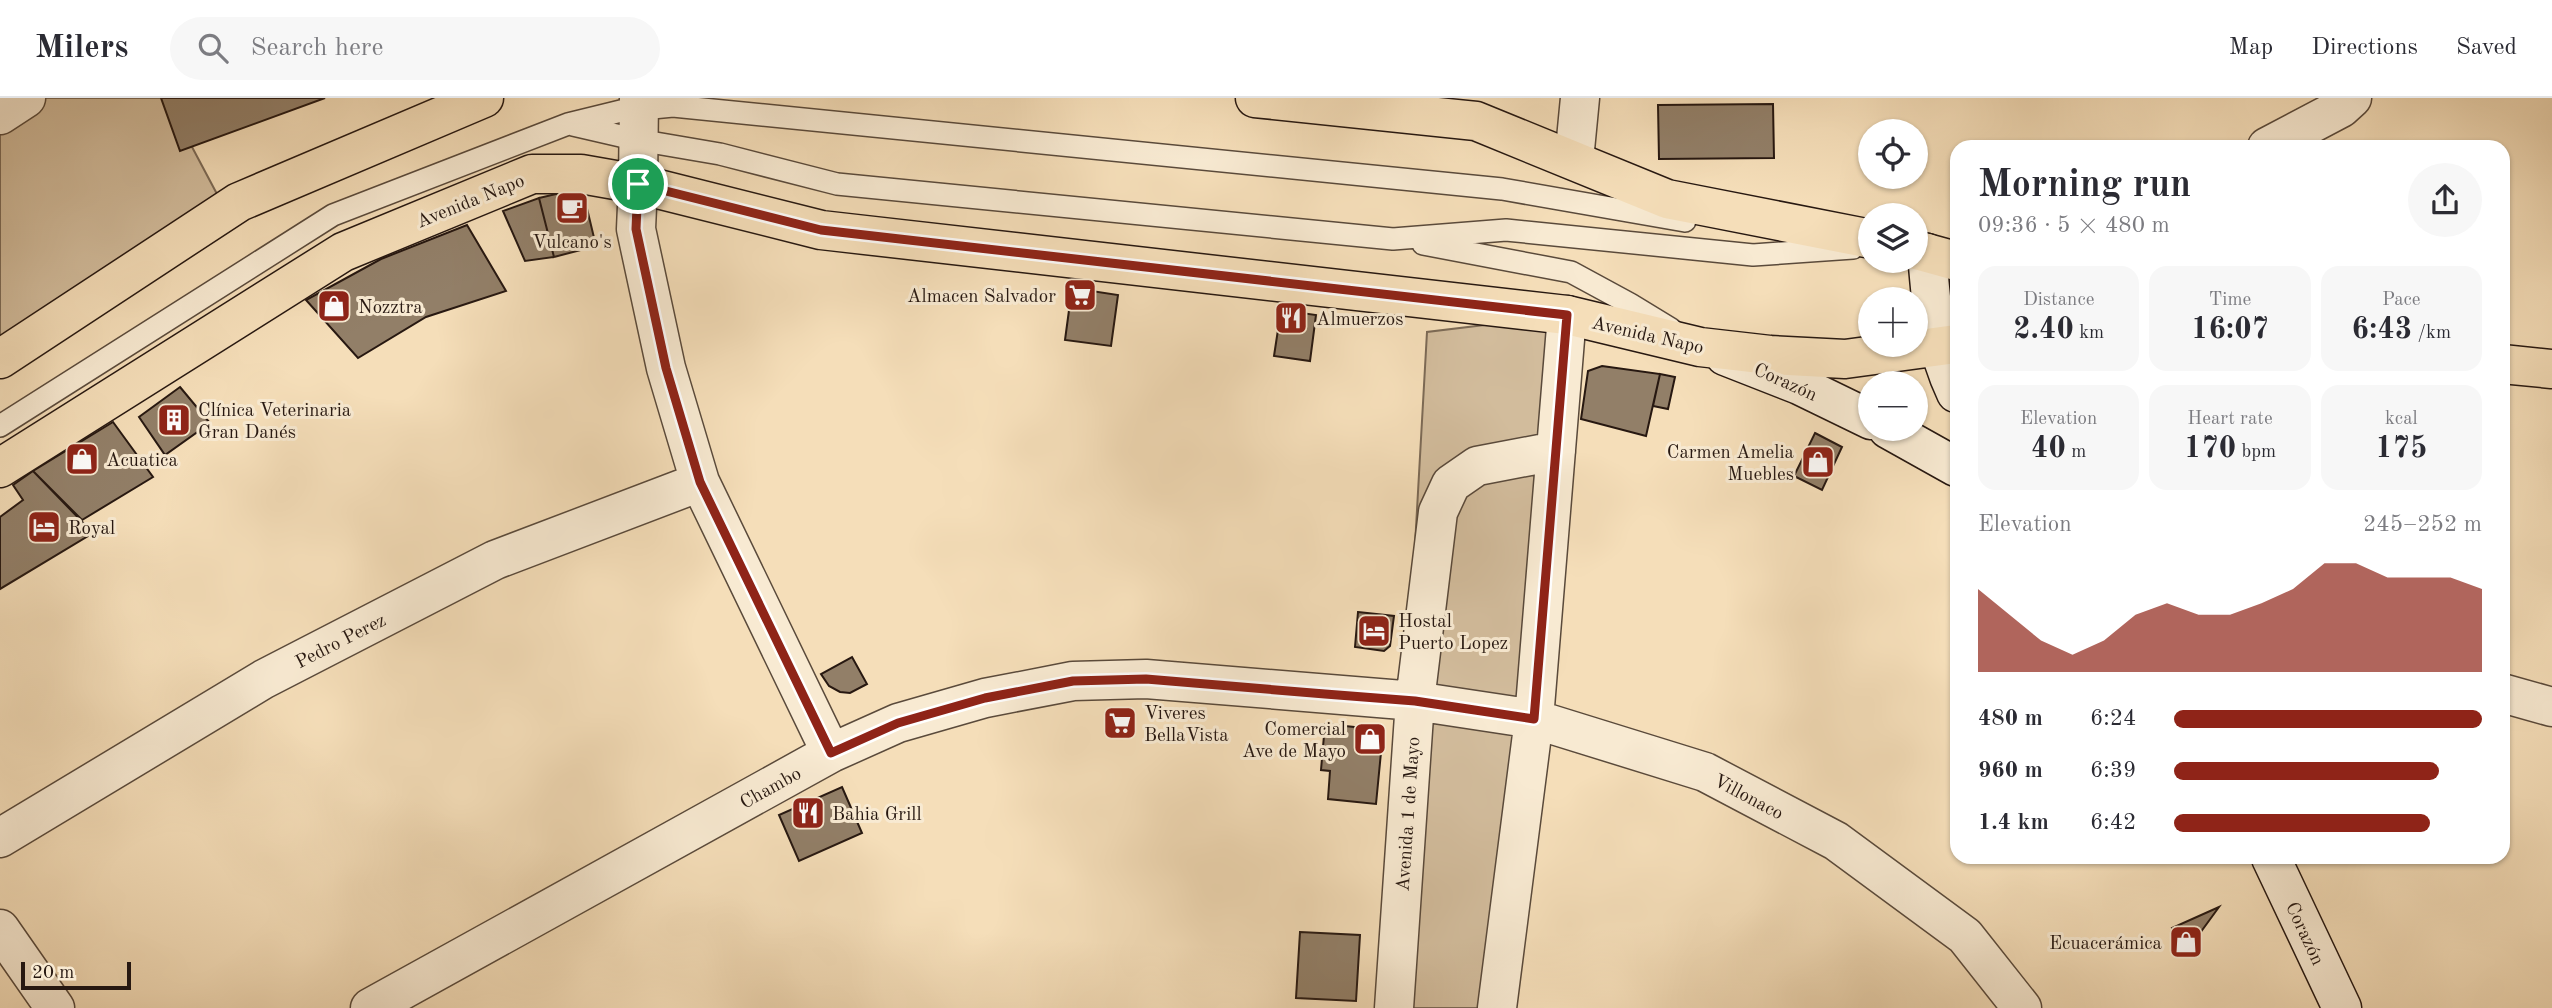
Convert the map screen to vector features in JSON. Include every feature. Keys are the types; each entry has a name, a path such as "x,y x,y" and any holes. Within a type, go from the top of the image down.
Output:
{"main road":[{"path":"0,359 239,202 484,98"},
{"path":"1255,98 1476,121 1667,199 1858,239"},
{"name":"Avenida Napo","path":"0,468 342,252 532,174 581,174 638,184 821,230 1567,315 1700,347 1770,355 1845,359 1947,345"},
{"path":"2510,365 2552,369"}],"street":[{"path":"0,115 26,98"},
{"path":"1574,160 1580,98"},
{"path":"2280,140 2341,108 2352,98"},
{"path":"639,116 636,229 666,368 700,482 831,753"},
{"path":"1934,250 1932,314 1947,345"},
{"path":"1497,1008 1534,719 1567,315"},
{"name":"Corazón","path":"1700,347 1786,380 1858,414"},
{"path":"1909,441 1950,464"},
{"name":"Avenida 1 de Mayo","path":"1394,1008 1415,701 1438,512 1451,484 1477,467 1556,451"},
{"name":"Pedro Perez","path":"0,838 264,679 483,566 700,482"},
{"name":"Chambo","path":"370,1008 831,753 898,723 985,698 1073,681 1146,679 1415,701"},
{"path":"2510,695 2552,707"},
{"name":"Villonaco","path":"1415,701 1534,719 1704,772 1836,841 1965,936 2021,1008"},
{"name":"Corazón","path":"2274,864 2342,1008"},
{"path":"0,929 55,1008"}],"lane":[{"path":"568,124 639,116 673,106 1502,189 1754,233 1858,241"},
{"path":"0,426 333,215 568,124 621,111 639,116 720,154 837,184 1394,239 1570,272 1630,303 1700,347"},
{"path":"1394,239 1506,230 1754,255 1858,243"}],"shaded area":[{"path":"36,98 166,98 226,211 0,347 0,121"},
{"path":"1567,315 1503,1008 1389,1008 1427,332"}],"building":[{"path":"161,98 325,98 180,151"},
{"path":"1773,104 1774,158 1659,159 1658,105"},
{"path":"573,190 585,200 596,246 554,257 539,198"},
{"path":"539,198 554,257 525,261 503,211"},
{"path":"467,225 506,291 426,317 358,358 306,300 381,259"},
{"path":"1072,288 1118,295 1111,346 1065,340"},
{"path":"1281,310 1316,315 1310,361 1274,356"},
{"path":"1602,366 1660,374 1646,436 1581,419 1588,371"},
{"path":"1660,374 1675,377 1668,409 1653,406"},
{"name":"Clínica Veterinaria Gran Danés","path":"180,387 210,423 165,455 139,417"},
{"path":"113,422 153,477 82,520 33,471"},
{"name":"Carmen Amelia Muebles","path":"1815,433 1842,447 1822,490 1794,476"},
{"name":"Royal","path":"33,471 93,533 0,589 0,517 23,500 13,485"},
{"name":"Hostal Puerto Lopez","path":"1358,612 1394,616 1390,646 1384,651 1355,647"},
{"path":"852,657 867,684 850,693 840,692 829,686 821,674"},
{"name":"Viveres BellaVista","path":"1127,709 1128,736 1113,736 1112,710"},
{"path":"1325,724 1374,729 1382,742 1376,804 1328,799 1330,771 1321,770"},
{"path":"842,787 862,833 799,861 779,815"},
{"name":"Ecuacerámica","path":"2219,907 2184,955 2172,928"},
{"path":"1300,932 1360,935 1356,1001 1296,998"}],"place":[{"name":"Vulcano's","path":"572,208"},
{"name":"Almacen Salvador","path":"1080,295"},
{"name":"Nozztra","path":"334,306"},
{"name":"Almuerzos","path":"1291,318"},
{"name":"Clínica Veterinaria Gran Danés","path":"174,420"},
{"name":"Acuatica","path":"82,459"},
{"name":"Carmen Amelia Muebles","path":"1818,462"},
{"name":"Royal","path":"44,527"},
{"name":"Hostal Puerto Lopez","path":"1374,631"},
{"name":"Viveres BellaVista","path":"1120,723"},
{"name":"Comercial Ave de Mayo","path":"1370,739"},
{"name":"Bahia Grill","path":"808,813"},
{"name":"Ecuacerámica","path":"2186,942"}],"route":[{"path":"638,184 821,230 1567,315 1534,719 1415,701 1146,679 1073,681 985,698 898,723 831,753 700,482 666,368 636,229 638,184"}]}
